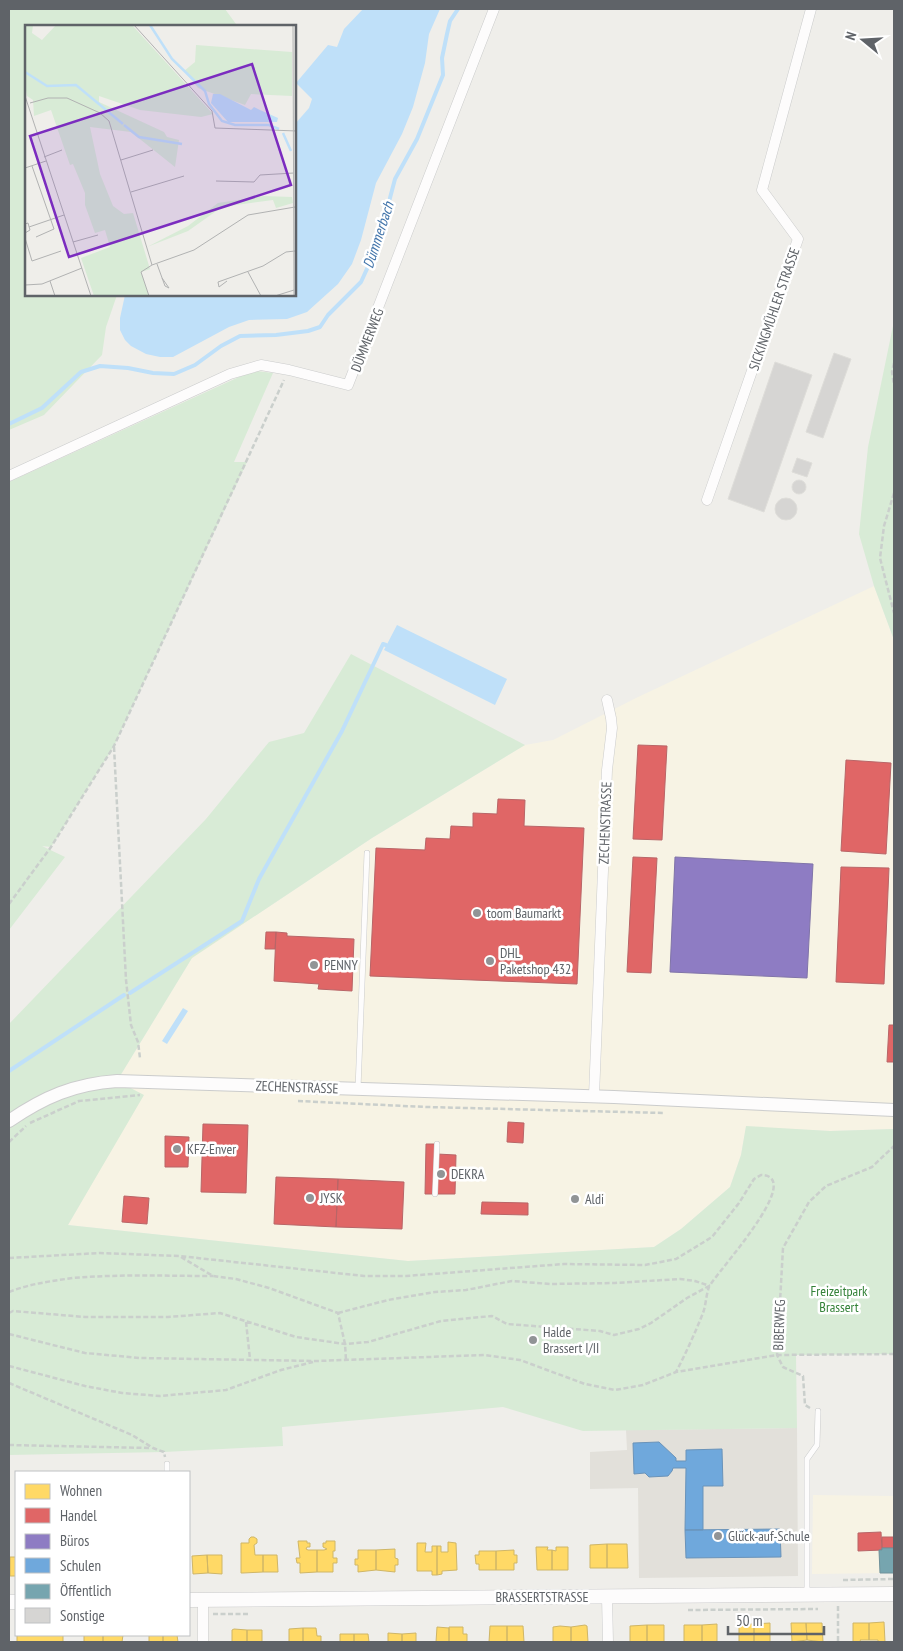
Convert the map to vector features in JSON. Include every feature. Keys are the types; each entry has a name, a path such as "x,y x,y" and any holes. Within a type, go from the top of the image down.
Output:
{"main road":[{"name":"BRASSERTSTRASSE","path":"196,1600 894,1594"}],"street":[{"name":"DÜMMERWEG","path":"9,476 230,374 260,364 348,385 494,9"},
{"name":"SICKINGMÜHLER STRASSE","path":"707,500 798,240 762,190 811,9"},
{"name":"ZECHENSTRASSE","path":"594,1096 607,770 612,728 612,718 607,700"},
{"name":"ZECHENSTRASSE","path":"9,1121 47,1097 71,1088 100,1082 594,1096 894,1110"},
{"path":"607,1597 608,1642"},
{"path":"196,1600 203,1642"}],"lane":[{"path":"358,1089 367,853"},
{"path":"435,1194 437,1144"},
{"path":"807,1595 807,1459 817,1445 818,1412"},
{"path":"167,1464 167,1471"}],"path":[{"path":"894,363 892,372 894,385"},
{"path":"9,904 51,847 114,746 288,370"},
{"path":"894,493 884,526 880,558 894,613"},
{"path":"114,746 126,980 131,1025 138,1042 140,1058"},
{"path":"9,1142 27,1125 80,1101 144,1095"},
{"path":"289,1100 426,1107 670,1113"},
{"name":"BIBERWEG","path":"818,1412 805,1405 803,1376 783,1367 777,1355 783,1248 809,1202 826,1186 872,1168 894,1146"},
{"path":"9,1258 100,1252 179,1256 364,1276 406,1276 564,1264 645,1265 676,1259 712,1237 739,1203 754,1178 761,1175 768,1176 774,1183 771,1198 741,1246 710,1286 704,1311 691,1343 676,1372"},
{"path":"179,1256 213,1276"},
{"path":"9,1292 35,1284 126,1274 213,1276 236,1279 269,1288 338,1313 388,1300 435,1292 466,1290 512,1281 569,1284 680,1279 710,1286"},
{"path":"9,1313 13,1311 85,1317 168,1317 220,1313 296,1337 345,1344 368,1342 441,1321 492,1316 506,1324 600,1331 614,1334 638,1329 652,1323 687,1298 710,1286"},
{"path":"338,1313 345,1344 346,1360"},
{"path":"246,1322 250,1359"},
{"path":"9,1334 85,1353 140,1358 316,1361 484,1355 520,1360 586,1384 615,1390 644,1385 676,1372 777,1355 894,1354"},
{"path":"9,1366 85,1386 122,1393 160,1396 226,1390 281,1370 316,1361"},
{"path":"9,1383 132,1435 152,1448 164,1452 167,1464"},
{"path":"9,1445 152,1448"},
{"path":"838,1595 838,1642"},
{"path":"714,1610 796,1610"}],"shaded area":[{"path":"874,586 894,640 894,1129 830,1131 746,1127 741,1155 730,1187 681,1229 654,1247 408,1261 68,1225 143,1095 117,1081 192,958 372,838 525,745 553,740 638,697"},
{"name":"Glück-auf-Schule","path":"797,1428 798,1576 639,1578 638,1488 590,1489 590,1452 627,1450 626,1430"},
{"path":"813,1495 894,1496 894,1573 812,1574"}],"green space":[{"path":"9,9 225,9 236,25 25,25 25,296 117,296 106,327 102,355 44,415 9,430"},
{"path":"894,321 894,640 874,586 859,534 868,447"},
{"path":"256,371 273,373 234,462 247,462 114,746 51,847 42,846 65,857 9,930 9,482"},
{"name":"Freizeitpark Brassert","path":"351,654 525,745 372,838 192,958 117,1081 144,1095 68,1225 408,1261 654,1247 681,1229 730,1187 741,1155 746,1126 830,1131 894,1129 894,1354 796,1355 797,1428 583,1431 503,1407 282,1427 283,1446 164,1452 9,1455 9,1024 206,819 269,742 304,733"}],"water":[{"path":"363,9 440,9 429,34 425,63 413,107 402,134 376,183 361,240 352,264 338,284 307,312 287,319 249,320 229,327 173,357 146,354 131,346 125,340 120,330 120,318 125,296 296,296 296,123 309,108 312,99 296,83 328,45 337,47 344,29"},
{"path":"397,625 507,679 495,705 384,650"},
{"path":"183,1008 188,1011 167,1044 162,1041"}],"building: Wohnen":[{"path":"251,1537 257,1539 257,1543 254,1545 255,1555 263,1555 263,1572 241,1573 241,1543 249,1543"},
{"path":"298,1541 310,1543 310,1547 306,1549 308,1550 317,1550 317,1572 300,1573 300,1563 297,1563 296,1558 300,1558"},
{"path":"326,1541 335,1541 333,1558 337,1558 337,1563 333,1563 333,1572 317,1572 317,1550 327,1549 323,1547 323,1543 326,1543"},
{"path":"448,1542 456,1543 457,1570 442,1571 442,1574 437,1575 437,1546 441,1546 441,1552 448,1552"},
{"path":"417,1543 426,1543 425,1552 432,1552 432,1546 437,1546 437,1575 432,1575 432,1571 417,1571"},
{"path":"607,1544 607,1568 590,1568 590,1545"},
{"path":"607,1544 627,1544 628,1568 607,1568"},
{"path":"536,1547 548,1547 547,1550 552,1550 552,1570 537,1570"},
{"path":"556,1547 568,1547 568,1570 552,1570 552,1550 556,1551"},
{"path":"395,1549 395,1558 398,1559 398,1565 395,1565 395,1572 376,1570 376,1550"},
{"path":"358,1550 376,1550 376,1570 358,1572 358,1565 355,1565 355,1559 358,1559"},
{"path":"514,1550 514,1555 517,1555 517,1563 514,1563 514,1570 496,1570 496,1551"},
{"path":"479,1551 496,1551 496,1570 479,1570 479,1564 476,1564 475,1555 479,1555"},
{"path":"207,1555 222,1555 222,1574 208,1573"},
{"path":"207,1555 208,1573 193,1574 192,1556"},
{"path":"263,1555 277,1555 278,1572 263,1572"},
{"path":"10,1557 15,1557 15,1576 10,1576"},
{"path":"884,1622 885,1642 869,1640 869,1623"},
{"path":"770,1623 770,1642 754,1642 754,1624"},
{"path":"791,1623 806,1623 807,1640 792,1642"},
{"path":"806,1623 822,1623 823,1642 807,1640"},
{"path":"853,1623 869,1623 869,1640 853,1642"},
{"path":"717,1624 717,1642 702,1642 702,1625"},
{"path":"739,1624 754,1624 754,1642 739,1642"},
{"path":"647,1625 664,1625 664,1642 647,1642"},
{"path":"647,1625 647,1642 630,1642 630,1626"},
{"path":"684,1625 702,1625 702,1642 684,1642"},
{"path":"490,1626 507,1626 507,1642 489,1642"},
{"path":"507,1626 523,1626 524,1642 507,1642"},
{"path":"587,1626 588,1642 571,1642 571,1627"},
{"path":"437,1627 449,1628 449,1642 436,1642"},
{"path":"449,1627 463,1627 463,1634 467,1634 467,1642 449,1642"},
{"path":"553,1627 571,1627 571,1642 553,1642"},
{"path":"303,1628 316,1628 317,1636 321,1636 321,1642 303,1642"},
{"path":"303,1628 303,1642 289,1642 289,1629"},
{"path":"232,1630 247,1630 247,1642 232,1642"},
{"path":"247,1630 262,1630 262,1642 247,1642"},
{"path":"388,1633 402,1634 402,1642 388,1642"},
{"path":"416,1633 416,1642 402,1642 402,1634"},
{"path":"340,1634 354,1634 354,1642 340,1642"},
{"path":"354,1634 368,1634 369,1642 354,1642"},
{"path":"17,1636 63,1636 63,1642 17,1642"},
{"path":"84,1636 103,1636 103,1642 84,1642"},
{"path":"103,1636 123,1636 122,1642 103,1642"},
{"path":"149,1636 163,1636 163,1642 149,1642"},
{"path":"163,1636 177,1636 178,1642 163,1642"}],"building: Handel":[{"path":"638,745 667,746 662,840 633,839"},
{"path":"846,760 891,763 886,854 841,851"},
{"name":"toom Baumarkt","path":"498,799 525,800 524,826 584,828 577,984 370,976 376,848 425,850 426,838 450,839 451,826 473,827 473,813 497,814"},
{"path":"633,857 657,858 651,973 627,972"},
{"path":"841,867 889,868 884,984 836,982"},
{"path":"266,932 276,932 275,949 265,949"},
{"name":"PENNY","path":"276,932 287,933 287,936 354,939 352,991 318,989 319,984 274,981"},
{"path":"889,1025 894,1025 894,1062 887,1062"},
{"path":"508,1122 524,1123 523,1143 507,1142"},
{"path":"203,1124 248,1125 246,1193 201,1192"},
{"path":"165,1136 189,1137 188,1167 165,1167"},
{"name":"DEKRA","path":"426,1144 438,1144 437,1154 456,1155 455,1194 425,1194"},
{"path":"276,1177 338,1179 336,1227 274,1224"},
{"path":"338,1179 404,1182 402,1229 336,1227"},
{"path":"124,1196 149,1198 147,1224 122,1222"},
{"path":"482,1202 528,1203 528,1215 481,1214"},
{"path":"881,1532 882,1550 858,1551 858,1533"},
{"path":"882,1537 894,1537 894,1548 882,1548"}],"building: Büros":[{"path":"675,857 813,864 807,978 670,972"}],"building: Schulen":[{"path":"659,1442 676,1458 676,1461 686,1461 686,1450 722,1449 723,1486 703,1486 703,1530 685,1530 686,1468 673,1468 668,1476 649,1477 645,1473 634,1474 633,1443"},
{"path":"780,1529 781,1557 686,1558 685,1530"}],"building: Öffentlich":[{"path":"882,1548 894,1548 894,1573 880,1573 879,1550 882,1550"}],"building: Sonstige":[{"path":"834,353 851,359 823,438 806,432"},
{"path":"775,362 812,375 764,512 728,499"},
{"path":"797,458 812,463 807,477 792,472"},
{"path":"799,480 804,482 806,487 804,492 799,494 794,492 792,487 794,482"},
{"path":"782,498 790,498 797,505 797,513 790,520 782,520 775,513 775,505"}],"waterway":[{"name":"Dümmerbach","path":"9,424 42,408 81,372 100,366 174,374 195,365 221,346 240,336 276,335 308,331 320,327 328,315 361,282 377,247 395,179 417,139 443,75 442,58 447,34 450,21 458,9"},
{"path":"130,993 242,921 259,879 342,731 383,644 386,645"},
{"path":"9,1071 124,995"}],"place":[{"name":"toom Baumarkt","path":"477,913"},
{"name":"DHL Paketshop 432","path":"490,961"},
{"name":"PENNY","path":"314,965"},
{"name":"KFZ-Enver","path":"177,1149"},
{"name":"DEKRA","path":"441,1174"},
{"name":"JYSK","path":"310,1198"},
{"name":"Aldi","path":"575,1199"},
{"name":"Halde Brassert I/II","path":"533,1340"},
{"name":"Glück-auf-Schule","path":"718,1536"}]}
